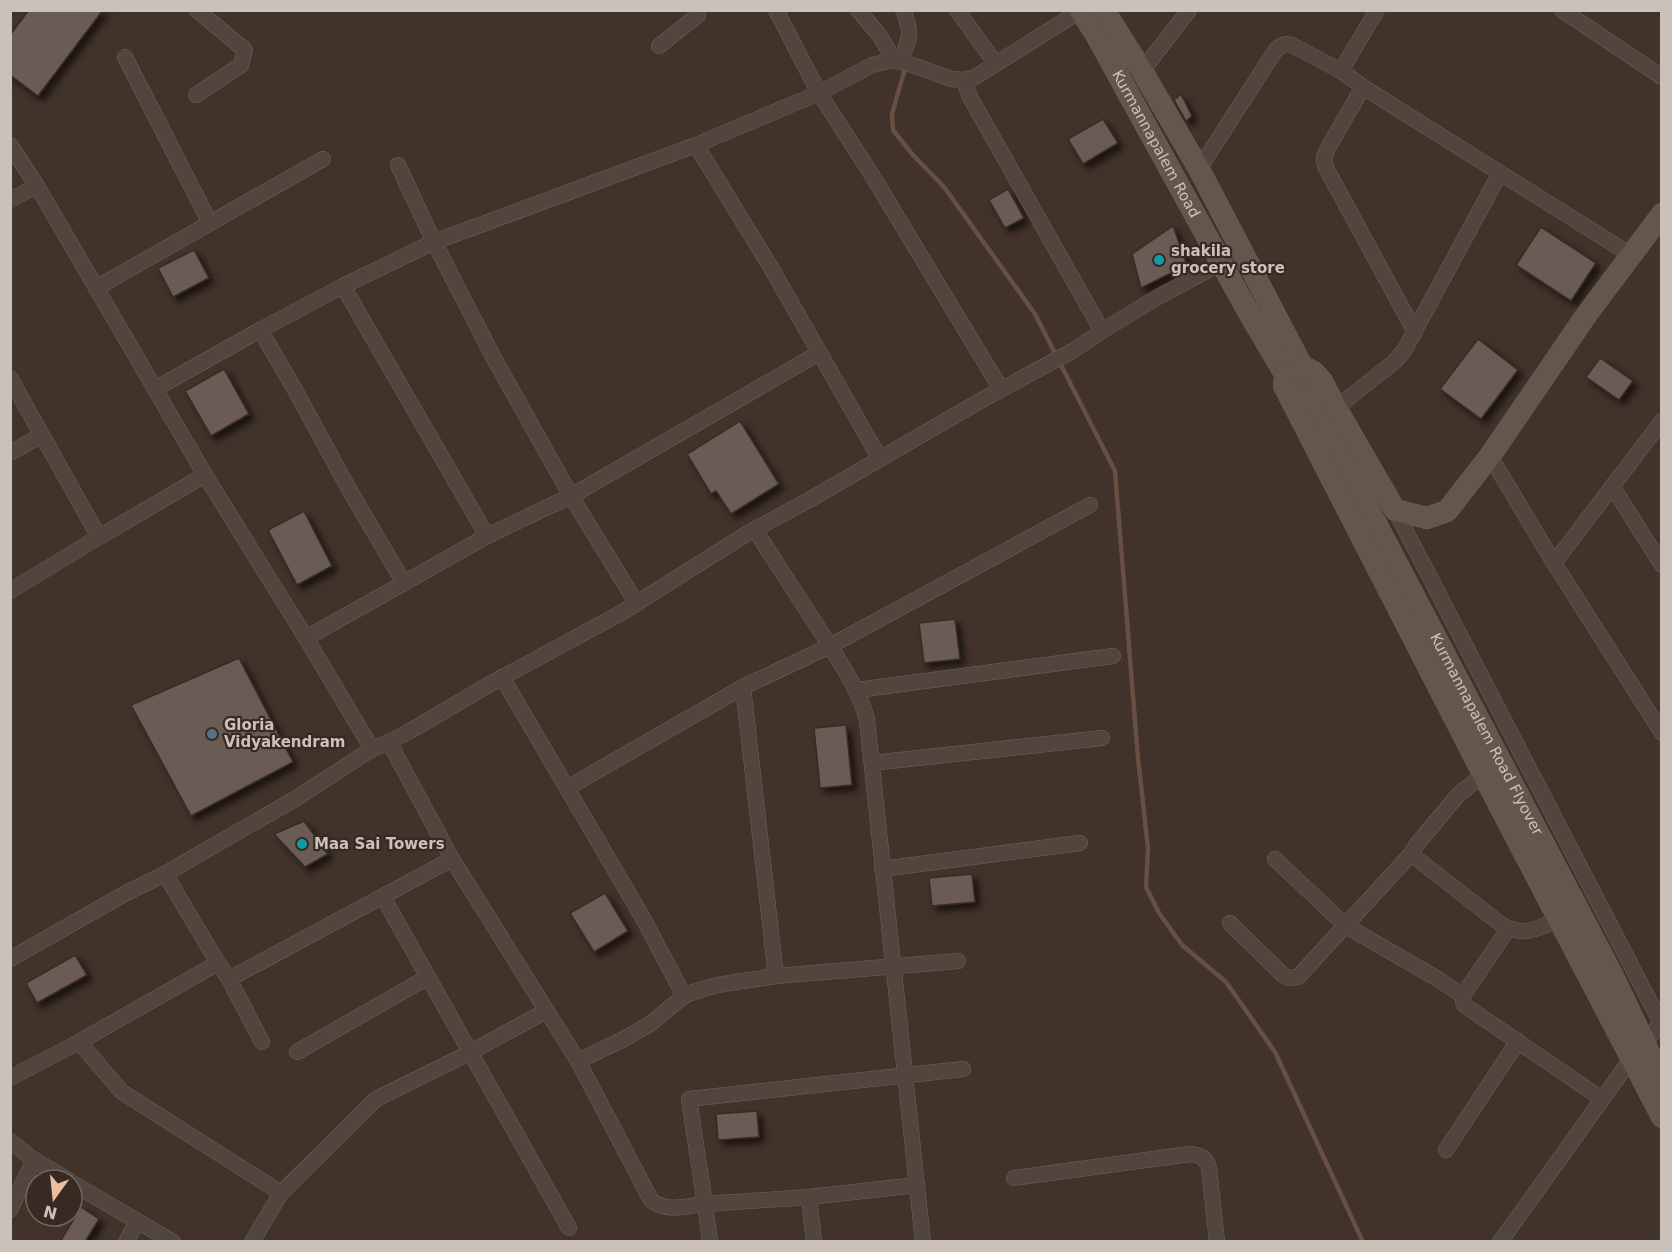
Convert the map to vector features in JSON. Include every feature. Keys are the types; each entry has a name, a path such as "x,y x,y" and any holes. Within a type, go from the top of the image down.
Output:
{"main road":[{"name":"Kurmannapalem Road","path":"1104,10 1199,169 1242,252 1293,370"},
{"name":"Kurmannapalem Road","path":"1080,11 1095,33 1221,262 1293,370"},
{"path":"1662,214 1587,314 1490,456 1447,511 1427,518 1395,510 1322,381 1314,372 1293,370 1284,386 1631,1059 1655,1083 1662,1117"},
{"name":"Kurmannapalem Road Flyover","path":"1293,370 1347,468 1612,974 1655,1083"}],"street":[{"path":"196,95 241,64 245,50 197,10"},
{"path":"776,10 819,93 876,182 1001,389"},
{"path":"858,10 902,62"},
{"path":"902,62 910,30 903,10"},
{"path":"957,10 996,64"},
{"path":"1142,71 1189,10"},
{"path":"1341,71 1377,10"},
{"path":"1562,10 1662,77"},
{"path":"155,389 343,285 434,242 696,145 819,93 872,65 902,62 951,79 964,80 996,64 1080,11"},
{"path":"658,46 701,12"},
{"path":"1199,169 1275,51 1280,46 1293,45 1341,71 1631,255"},
{"path":"126,57 210,223"},
{"path":"964,80 970,97 1102,331"},
{"path":"1363,87 1328,148 1324,157 1325,166 1415,332"},
{"path":"10,145 37,186 205,475 372,749"},
{"path":"696,145 770,266 880,459"},
{"path":"96,288 323,159"},
{"path":"398,165 434,242 496,362 571,496 637,604"},
{"path":"1336,408 1394,362 1404,351 1500,172"},
{"path":"10,200 37,186"},
{"path":"10,959 295,799 372,749 389,742 502,677 637,604 755,530 1001,389 1074,350 1156,298 1242,252"},
{"path":"343,285 487,536"},
{"path":"260,330 404,583"},
{"path":"306,638 487,536 571,496 819,353"},
{"path":"10,378 99,537"},
{"path":"1554,562 1662,421"},
{"path":"10,453 42,435"},
{"path":"1490,456 1662,733"},
{"path":"10,591 205,475"},
{"path":"1612,486 1662,565"},
{"path":"567,788 743,687 830,646 1090,505"},
{"path":"1395,510 1661,1023 1631,1059 1500,1242"},
{"path":"755,530 857,690 867,720 923,1242"},
{"path":"857,690 1113,656"},
{"path":"502,677 643,918 684,996"},
{"path":"743,687 776,976"},
{"path":"872,763 1102,738"},
{"path":"389,742 452,858 578,1061 651,1200 658,1206 668,1208 809,1197 917,1185"},
{"path":"1230,923 1283,975 1294,979 1298,977 1412,854 1417,844 1451,803 1483,775"},
{"path":"882,869 1080,843"},
{"path":"1412,854 1508,928 1523,932 1532,931 1558,920"},
{"path":"229,979 452,858"},
{"path":"1275,859 1346,926 1463,996"},
{"path":"165,874 229,979 262,1042"},
{"path":"383,897 569,1228"},
{"path":"1508,928 1463,996 1462,1002 1602,1099"},
{"path":"578,1061 622,1040 684,996 698,990 776,976 958,961"},
{"path":"10,1078 79,1042 218,963"},
{"path":"297,1052 429,978"},
{"path":"252,1242 281,1193 376,1099 471,1052 546,1011"},
{"path":"1446,1150 1518,1041"},
{"path":"79,1042 122,1092 281,1193"},
{"path":"710,1242 690,1099 963,1069"},
{"path":"10,1141 48,1168"},
{"path":"1014,1178 1190,1154 1200,1155 1206,1160 1209,1168 1217,1242"},
{"path":"10,1210 34,1160"},
{"path":"84,1190 172,1242"},
{"path":"809,1197 814,1242"},
{"path":"126,1242 137,1221"}],"building":[{"path":"29,10 103,10 38,96 10,75 10,35"},
{"path":"1181,94 1192,116 1186,121 1174,100"},
{"path":"1103,119 1118,143 1083,164 1068,139"},
{"path":"1008,189 1024,218 1005,228 989,200"},
{"name":"shakila grocery store","path":"1173,226 1187,265 1141,288 1132,254"},
{"path":"1541,227 1596,263 1571,301 1516,265"},
{"path":"194,250 209,278 173,297 158,268"},
{"path":"1478,339 1518,370 1481,419 1440,389"},
{"path":"1600,358 1633,381 1619,400 1586,377"},
{"path":"224,369 249,414 211,436 185,391"},
{"path":"740,421 779,484 731,514 716,491 711,494 687,454"},
{"path":"304,511 332,566 297,585 268,530"},
{"path":"955,619 960,659 924,663 919,623"},
{"name":"Gloria Vidyakendram","path":"239,658 293,762 191,816 131,705"},
{"path":"846,725 852,785 820,788 814,728"},
{"name":"Maa Sai Towers","path":"304,821 328,854 305,867 274,834"},
{"path":"972,874 975,902 932,906 929,878"},
{"path":"605,893 628,931 594,952 570,913"},
{"path":"75,955 87,975 37,1003 26,983"},
{"path":"757,1111 759,1137 718,1140 716,1114"},
{"path":"84,1209 99,1219 85,1242 60,1242 68,1228 84,1228"}],"waterway":[{"path":"906,65 892,114 893,130 912,154 944,187 1035,314 1115,471 1138,758 1148,848 1146,887 1159,913 1182,945 1226,982 1275,1052 1363,1242"}],"place":[{"name":"shakila grocery store","path":"1159,260"},
{"name":"Gloria Vidyakendram","path":"212,734"},
{"name":"Maa Sai Towers","path":"302,844"}]}
